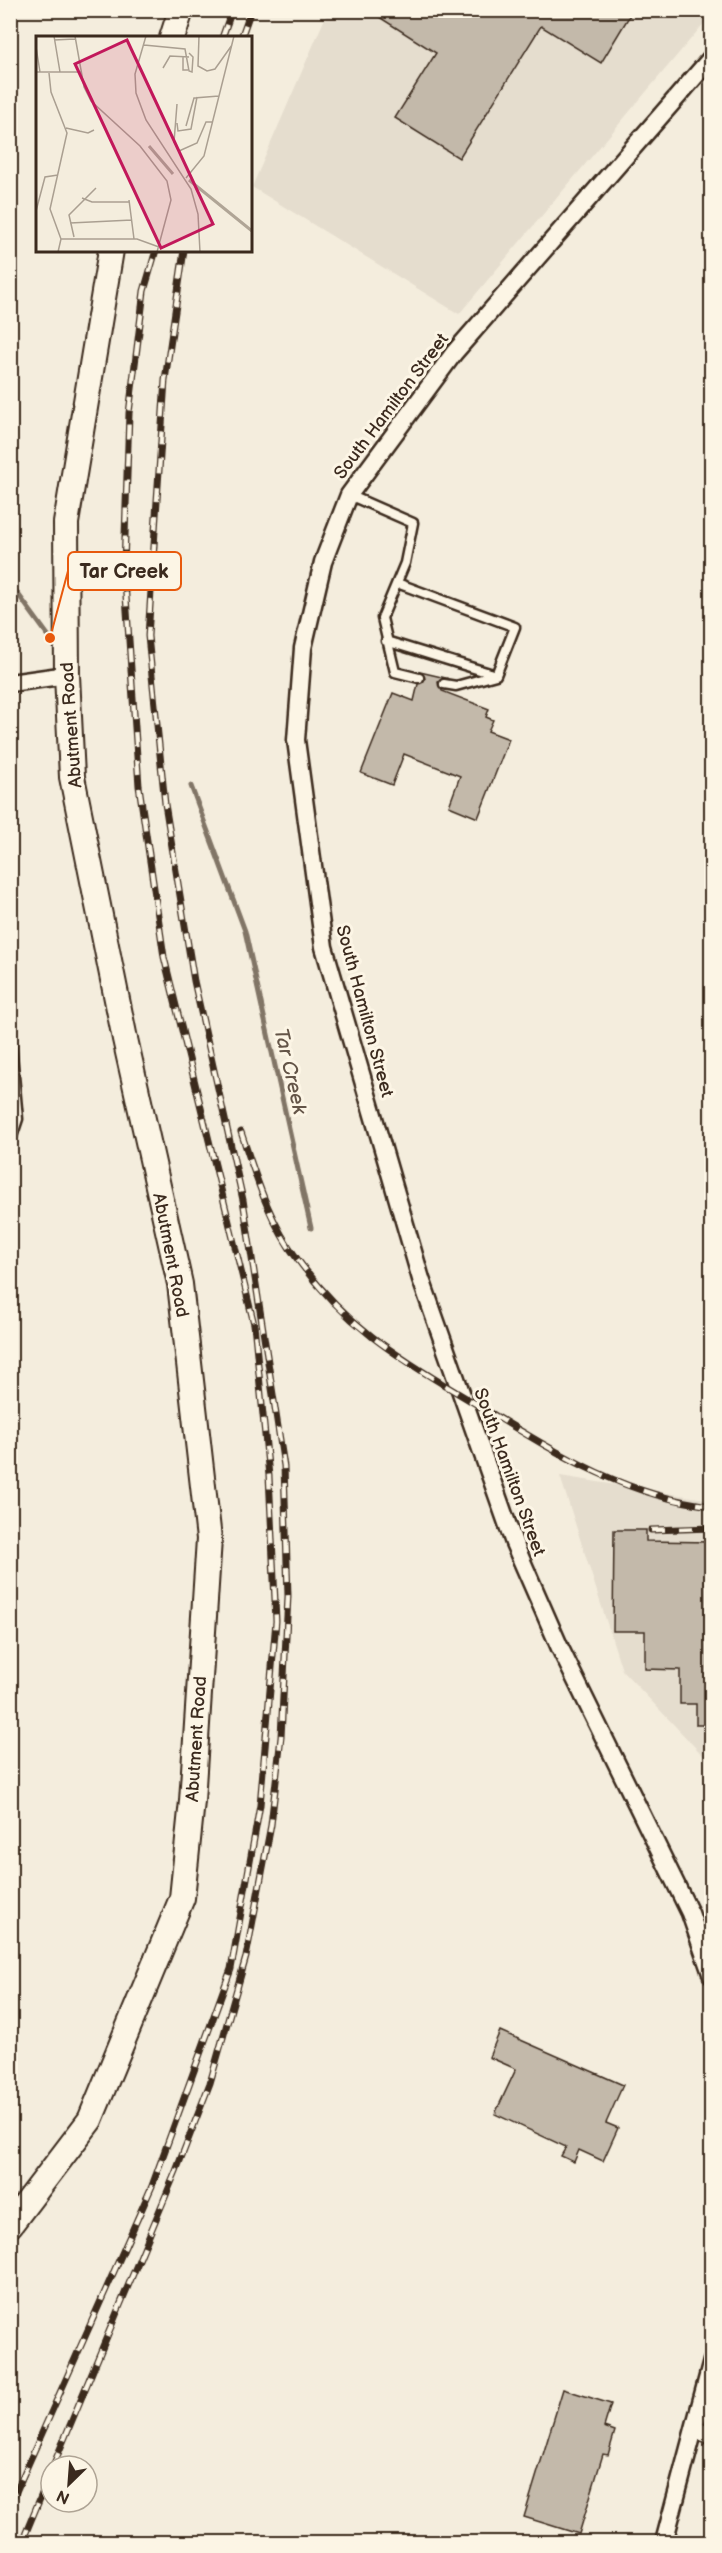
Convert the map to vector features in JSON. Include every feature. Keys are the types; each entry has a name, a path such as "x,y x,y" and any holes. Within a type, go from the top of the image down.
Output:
{"main road":[{"path":"173,36 181,10"},
{"name":"Abutment Road","path":"10,2225 90,2120 182,1898 192,1801 209,1539 180,1284 125,1039 72,777 67,675 66,523 111,252"}],"street":[{"name":"South Hamilton Street","path":"711,57 454,353 349,495 323,562 303,648 296,740 324,947 421,1279 514,1544 560,1647 690,1913 711,1976"},
{"path":"10,683 67,675"},
{"path":"664,2542 711,2361"},
{"path":"695,2429 711,2436"}],"lane":[{"path":"349,495 413,524 405,563 382,618 395,672 419,678"},
{"path":"397,583 515,627 496,675"},
{"path":"386,640 496,675"},
{"path":"444,684 456,686 496,675"},
{"path":"10,1032 18,1119 10,1143"}],"shaded area":[{"path":"328,11 711,11 711,15 459,314 252,187"},
{"path":"560,1476 711,1500 711,1764 622,1670"}],"building":[{"path":"368,10 633,10 601,63 541,26 459,158 395,118 436,53"},
{"path":"420,672 446,678 438,682 442,691 489,709 486,717 493,720 488,731 509,739 478,818 449,806 460,776 404,754 392,785 361,773 393,693 414,701 418,684 425,679"},
{"path":"614,1530 646,1530 646,1541 711,1542 711,1725 696,1725 696,1704 680,1704 680,1670 645,1669 645,1631 613,1631"},
{"path":"500,2031 623,2085 606,2123 618,2128 603,2161 579,2150 574,2162 561,2156 566,2147 495,2114 516,2069 489,2057"},
{"path":"563,2389 611,2404 604,2427 615,2431 608,2455 603,2454 579,2534 524,2517"}],"waterway":[{"name":"Tar Creek","path":"10,583 50,638"},
{"name":"Tar Creek","path":"191,786 245,931 311,1228"}],"railway":[{"path":"223,36 232,10"},
{"path":"242,36 251,10"},
{"path":"10,2505 152,2186 231,1969 260,1805 276,1621 269,1476 254,1324 164,957 139,786 124,567 129,413 144,291 155,252"},
{"path":"58,2454 176,2171 210,2083 246,1957 271,1825 281,1737 288,1596 284,1466 243,1200 194,981 165,804 148,636 165,380 184,252"},
{"path":"241,1132 271,1215 298,1260 334,1302 392,1352 520,1431 580,1464 644,1491 712,1506"},
{"path":"651,1530 712,1528"},
{"path":"22,2542 39,2501"}],"place":[{"name":"Tar Creek","path":"50,638"}]}
